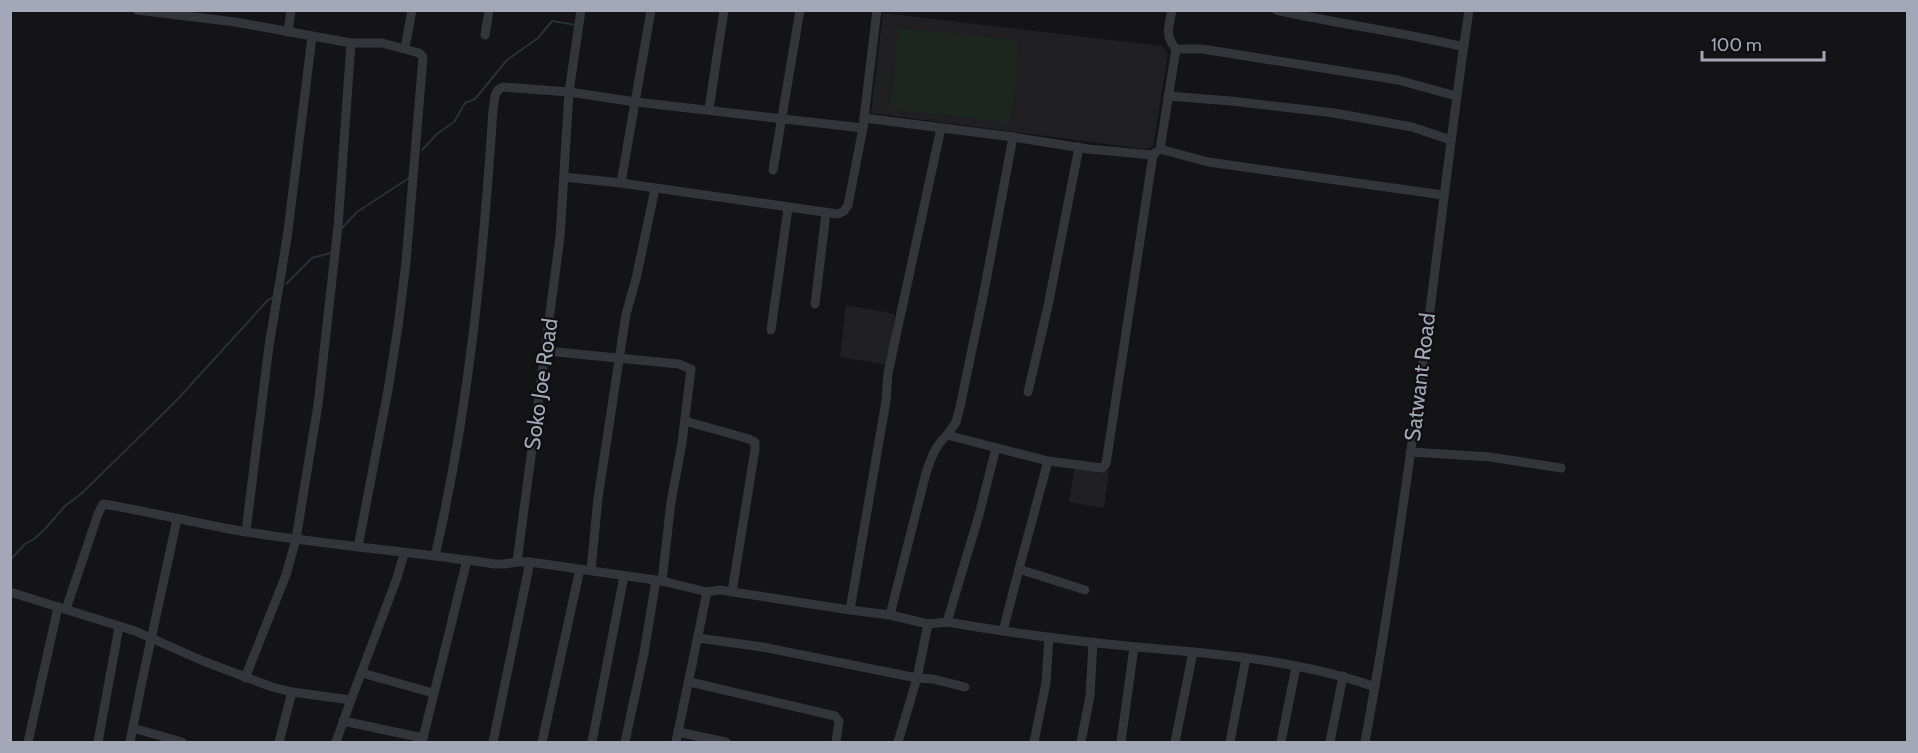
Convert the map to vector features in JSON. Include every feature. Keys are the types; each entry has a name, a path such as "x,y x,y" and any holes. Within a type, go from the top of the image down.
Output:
{"street":[{"path":"137,10 170,12 235,22 351,43 382,43 405,48 423,57 406,262 388,390 358,547"},
{"path":"235,22 236,10"},
{"path":"288,32 291,10"},
{"path":"405,48 412,10"},
{"path":"485,36 489,10"},
{"name":"Soko Joe Road","path":"517,562 560,237 569,92 581,10"},
{"path":"621,183 651,10"},
{"path":"710,109 724,10"},
{"path":"773,170 800,10"},
{"path":"564,177 621,183 826,213 838,214 844,211 848,205 864,123 878,10"},
{"path":"947,435 1048,461 1102,468 1106,464 1156,152 1176,49 1169,40 1168,33 1173,10"},
{"path":"1276,10 1321,20 1411,34 1464,47"},
{"name":"Satwant Road","path":"1365,742 1383,644 1469,10"},
{"path":"246,531 269,346 287,238 312,37"},
{"path":"245,678 286,575 296,539 318,405 338,226 351,43"},
{"path":"1176,49 1202,49 1398,80 1456,96"},
{"path":"435,556 458,444 467,386 496,92 503,87 569,92 782,119 941,128 1079,147 1156,152 1208,162 1443,195"},
{"path":"1168,96 1334,113 1412,127 1451,140"},
{"path":"850,610 886,401 888,374 941,128"},
{"path":"890,615 926,473 934,450 956,422 960,407 984,292 1012,137"},
{"path":"1029,392 1079,147"},
{"path":"591,570 598,498 626,314 636,279 655,189"},
{"path":"771,330 788,208"},
{"path":"815,304 826,213"},
{"path":"546,351 679,364 691,369 659,581 625,742"},
{"path":"684,421 755,442 732,592"},
{"path":"947,622 996,448"},
{"path":"1410,452 1490,457 1561,468"},
{"path":"1004,631 1048,461"},
{"path":"28,742 62,608 103,504 246,531 404,554 504,564 530,562 659,581 707,592 720,590 890,615 928,624 947,622 1049,637 1246,658 1343,676 1375,687"},
{"path":"130,742 177,519"},
{"path":"336,742 404,554"},
{"path":"343,722 422,740 467,560"},
{"path":"493,742 530,562"},
{"path":"542,742 580,569"},
{"path":"1019,569 1085,590"},
{"path":"592,742 624,576"},
{"path":"10,592 151,637 245,678 292,692 351,700"},
{"path":"676,742 707,592"},
{"path":"898,742 917,678 928,624"},
{"path":"98,742 119,627"},
{"path":"1034,742 1046,683 1049,637"},
{"path":"698,638 762,647 965,687"},
{"path":"1081,742 1090,696 1093,642"},
{"path":"1121,742 1134,647"},
{"path":"1175,742 1193,652"},
{"path":"1230,742 1246,658"},
{"path":"1281,742 1296,667"},
{"path":"362,673 433,693"},
{"path":"1330,742 1343,676"},
{"path":"690,682 835,716 839,721 836,742"},
{"path":"279,742 292,692"},
{"path":"133,728 182,742"},
{"path":"678,732 726,742"}],"shaded area":[{"path":"883,13 1162,46 1168,54 1153,147 1145,149 871,113"},
{"path":"899,28 1019,40 1011,122 890,109"},
{"path":"846,305 895,314 887,365 840,357"},
{"path":"1075,466 1109,470 1104,508 1069,502"}],"waterway":[{"path":"422,150 438,133 454,122 465,103 475,99 507,60 538,38 552,21 576,25"},
{"path":"342,228 357,212 409,178"},
{"path":"286,284 312,258 331,253"},
{"path":"10,560 25,544 45,529 65,506 82,493 175,402 268,300 275,297"}]}
